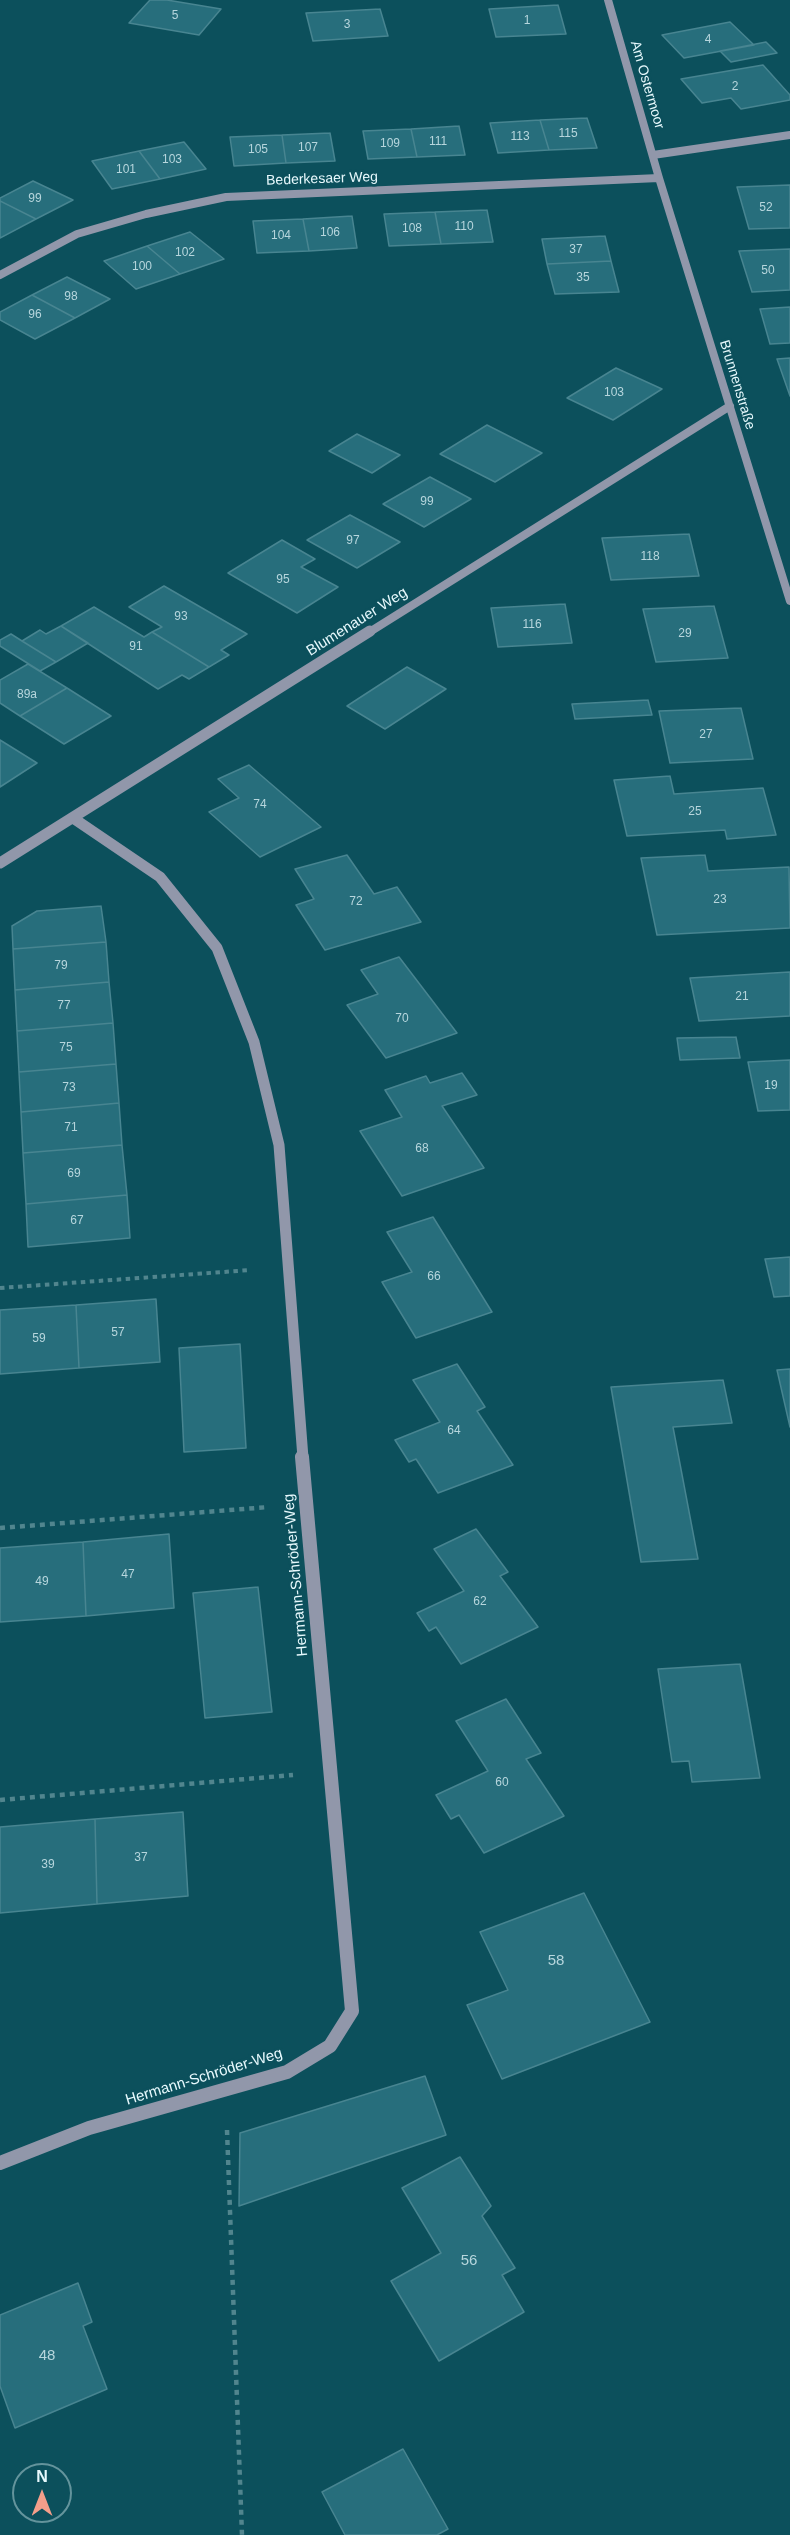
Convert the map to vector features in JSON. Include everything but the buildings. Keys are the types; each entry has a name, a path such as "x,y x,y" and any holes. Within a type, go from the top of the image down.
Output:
{"street":[{"name":"Am Ostermoor","path":"608,0 659,178"},
{"path":"653,155 790,135"},
{"name":"Bederkesaer Weg","path":"0,275 77,234 146,214 226,197 659,178"},
{"name":"Brunnenstraße","path":"659,178 790,601"},
{"name":"Blumenauer Weg","path":"0,863 729,406"},
{"name":"Hermann-Schröder-Weg","path":"0,2163 89,2128 287,2072 330,2046 352,2011 306,1504 279,1145 254,1042 216,948 160,877 73,818"}],"path":[{"path":"0,1288 287,1268"},
{"path":"0,1528 306,1504"},
{"path":"0,1800 330,1772"},
{"path":"226,2090 242,2535"}]}
